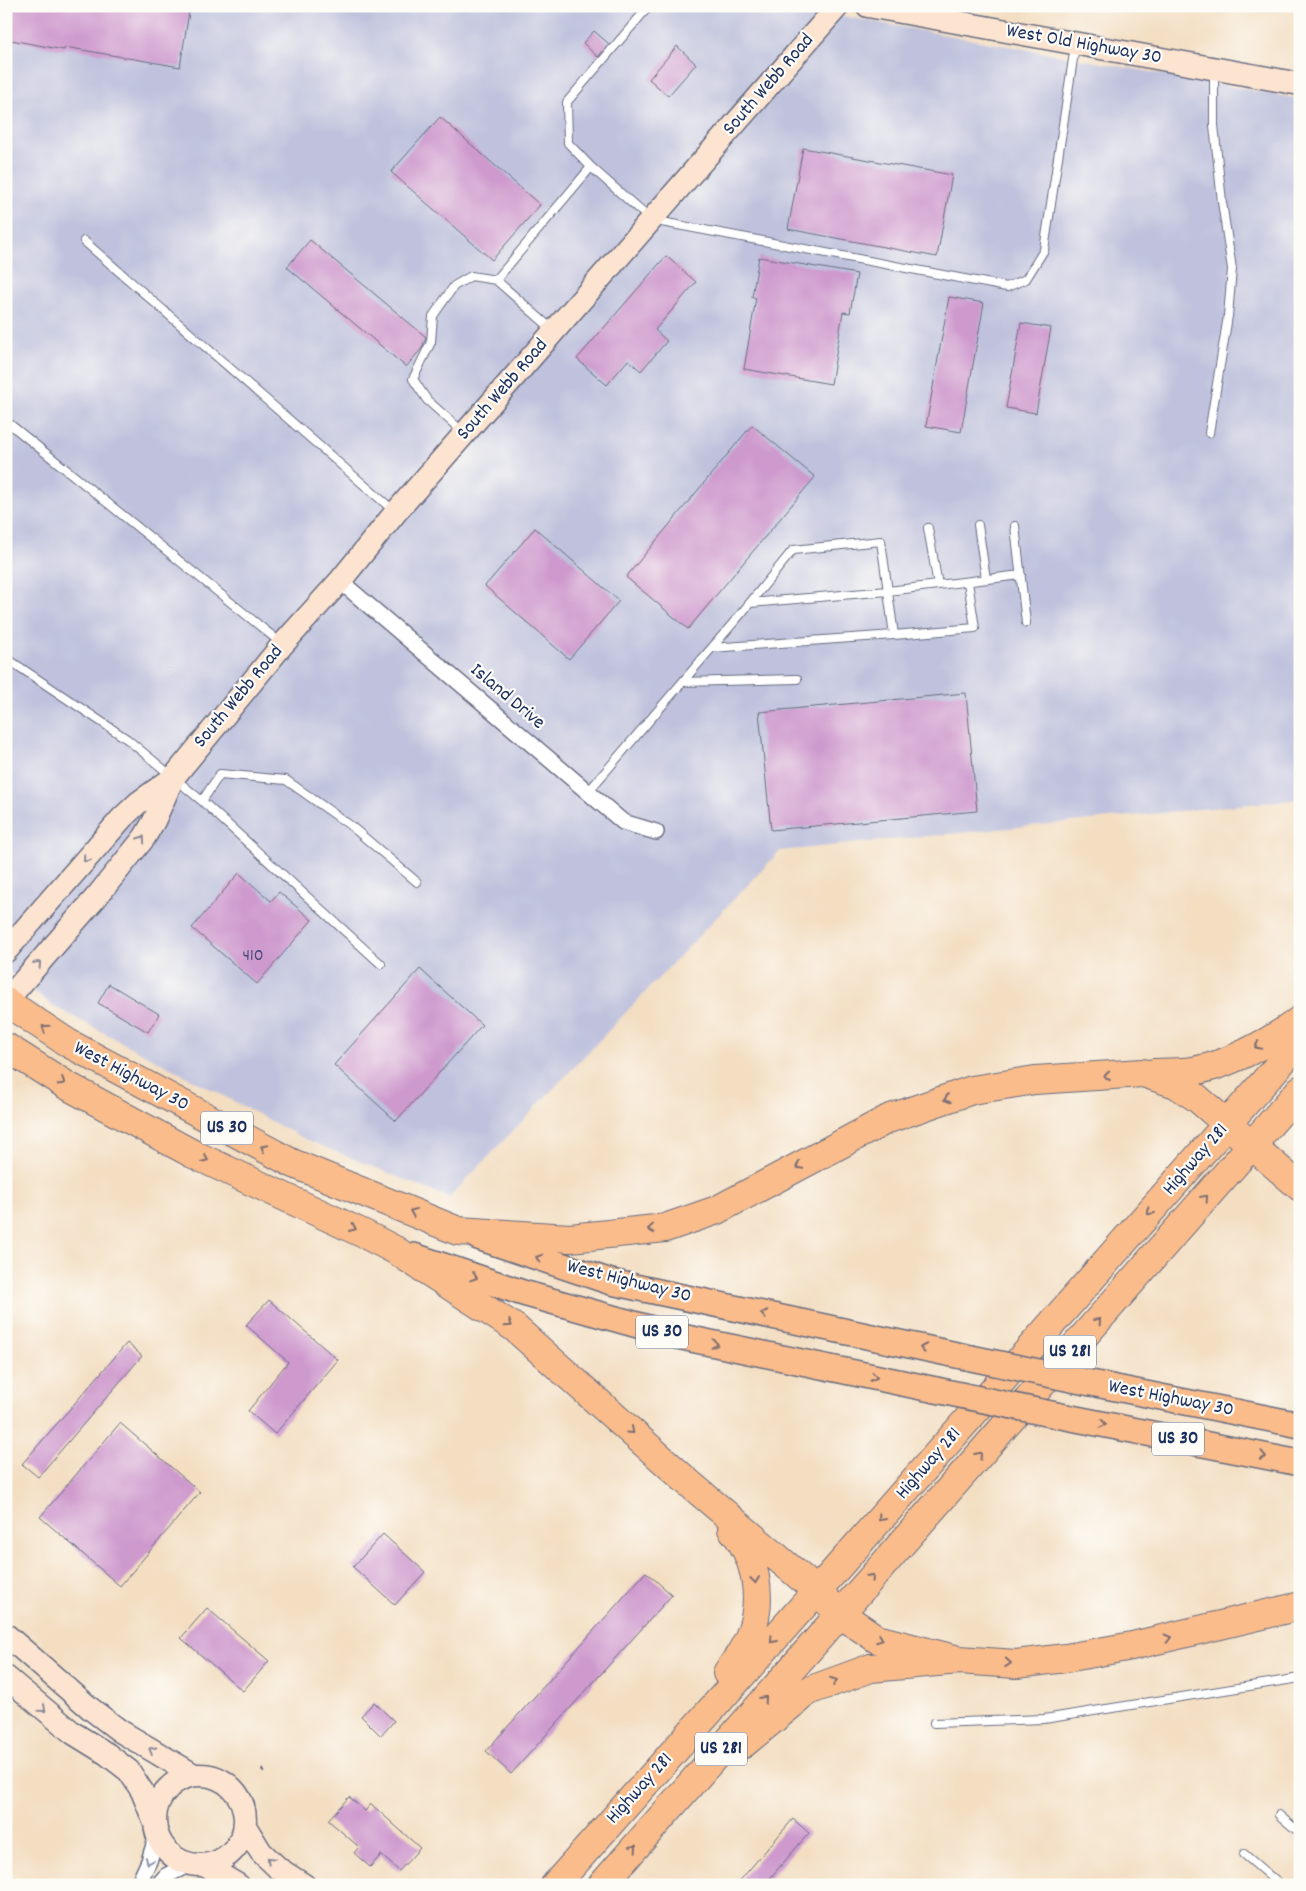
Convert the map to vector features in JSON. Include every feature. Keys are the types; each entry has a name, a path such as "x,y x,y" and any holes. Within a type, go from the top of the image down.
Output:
{"highway":[{"name":"West Highway 30","path":"6,1001 68,1043 292,1162 458,1231"},
{"path":"458,1231 570,1238 665,1228 717,1210 888,1119 972,1090 1036,1080 1193,1071 1228,1061 1258,1046 1300,1020"},
{"name":"Highway 281","path":"556,1885 1300,1041"},
{"name":"West Highway 30","path":"6,1047 66,1085 193,1154 395,1250"},
{"path":"1143,1073 1176,1084 1197,1098 1300,1187"},
{"name":"Highway 281","path":"602,1885 1300,1090"},
{"path":"395,1250 515,1328 690,1484 817,1591 839,1613 877,1639 959,1660"},
{"path":"638,1792 739,1657 752,1629 757,1609 755,1578 751,1559 737,1535 690,1484"},
{"path":"660,1819 754,1734 808,1691 871,1668 959,1660 1016,1664 1066,1658 1132,1646 1300,1606"}],"main road":[{"name":"West Highway 30","path":"458,1231 611,1282 1300,1425"},
{"name":"West Highway 30","path":"395,1250 523,1293 677,1336 1056,1415 1300,1463"}],"street":[{"name":"South Webb Road","path":"6,951 122,818 138,803 173,778 283,644 340,581 396,512 838,6"},
{"name":"West Old Highway 30","path":"868,6 1300,84"},
{"name":"Island Drive","path":"340,581 623,822 656,832"},
{"name":"South Webb Road","path":"6,1001 98,895 144,838 154,821 173,778"},
{"path":"6,1634 91,1709 120,1731 194,1774 214,1777 231,1787 242,1802 245,1826 240,1841 231,1853 219,1861 197,1864 166,1876 158,1885"},
{"path":"6,1652 29,1670 62,1683"},
{"path":"6,1677 74,1733 129,1771 142,1791 164,1848 176,1858 197,1864 238,1885"},
{"path":"138,1885 149,1861 155,1828 156,1807 161,1795 170,1785 194,1774"},
{"path":"245,1826 261,1852 279,1870 304,1885"}],"lane":[{"path":"649,6 567,102 568,143 591,167 651,220 1007,288 1026,279 1044,250 1075,44"},
{"path":"1209,433 1228,316 1232,269 1222,202 1215,134 1214,69"},
{"path":"496,280 591,167"},
{"path":"84,240 396,512"},
{"path":"464,434 427,400 412,379 431,342 433,316 454,286 471,276 496,280 554,331"},
{"path":"6,421 283,644"},
{"path":"978,525 986,579"},
{"path":"1015,526 1026,623"},
{"path":"928,528 938,585"},
{"path":"588,792 712,648 793,550 881,541 894,635"},
{"path":"750,603 888,591 1021,575"},
{"path":"712,648 976,628 968,582"},
{"path":"6,664 9,660 127,739 202,801 381,964"},
{"path":"683,682 796,679"},
{"path":"202,801 220,774 286,780 351,826 417,882"},
{"path":"934,1723 1044,1719 1300,1678"},
{"path":"1279,1815 1300,1833"},
{"path":"1244,1854 1280,1885"}],"path":[{"path":"262,1769 266,1774"}],"shaded area":[{"path":"6,6 787,6 1300,99 1300,799 780,851 449,1198 305,1139 55,1007 6,970"}],"building":[{"path":"6,6 190,6 180,67 65,47 64,50 6,39"},
{"path":"594,31 609,44 598,57 583,43"},
{"path":"677,46 696,64 668,96 649,79"},
{"path":"440,117 540,205 492,260 391,172"},
{"path":"803,148 952,175 937,257 788,229"},
{"path":"310,240 426,337 422,348 406,367 287,267"},
{"path":"666,256 696,282 655,330 667,341 641,371 628,360 607,385 577,359"},
{"path":"759,257 857,274 850,313 843,312 831,384 744,369 756,298 752,297"},
{"path":"949,297 984,303 961,432 926,426"},
{"path":"1021,323 1051,328 1036,413 1006,408"},
{"path":"752,425 815,477 688,629 626,577"},
{"path":"535,528 619,601 569,659 485,586"},
{"path":"966,693 977,811 771,830 759,712"},
{"path":"239,873 271,901 279,892 312,920 257,984 192,928"},
{"path":"420,969 482,1025 396,1121 334,1065"},
{"path":"109,984 159,1014 148,1032 98,1003"},
{"path":"269,1300 338,1360 275,1434 248,1411 288,1362 246,1325"},
{"path":"127,1343 142,1356 38,1477 22,1464"},
{"path":"120,1423 200,1492 120,1586 40,1517"},
{"path":"383,1534 425,1572 395,1605 353,1567"},
{"path":"646,1572 672,1595 511,1774 486,1751"},
{"path":"207,1608 269,1661 243,1691 181,1638"},
{"path":"374,1702 394,1721 381,1736 361,1716"},
{"path":"349,1797 365,1811 371,1804 420,1848 399,1871 381,1855 370,1867 354,1853 359,1847 328,1820"},
{"path":"793,1819 809,1833 764,1885 736,1885"}]}
